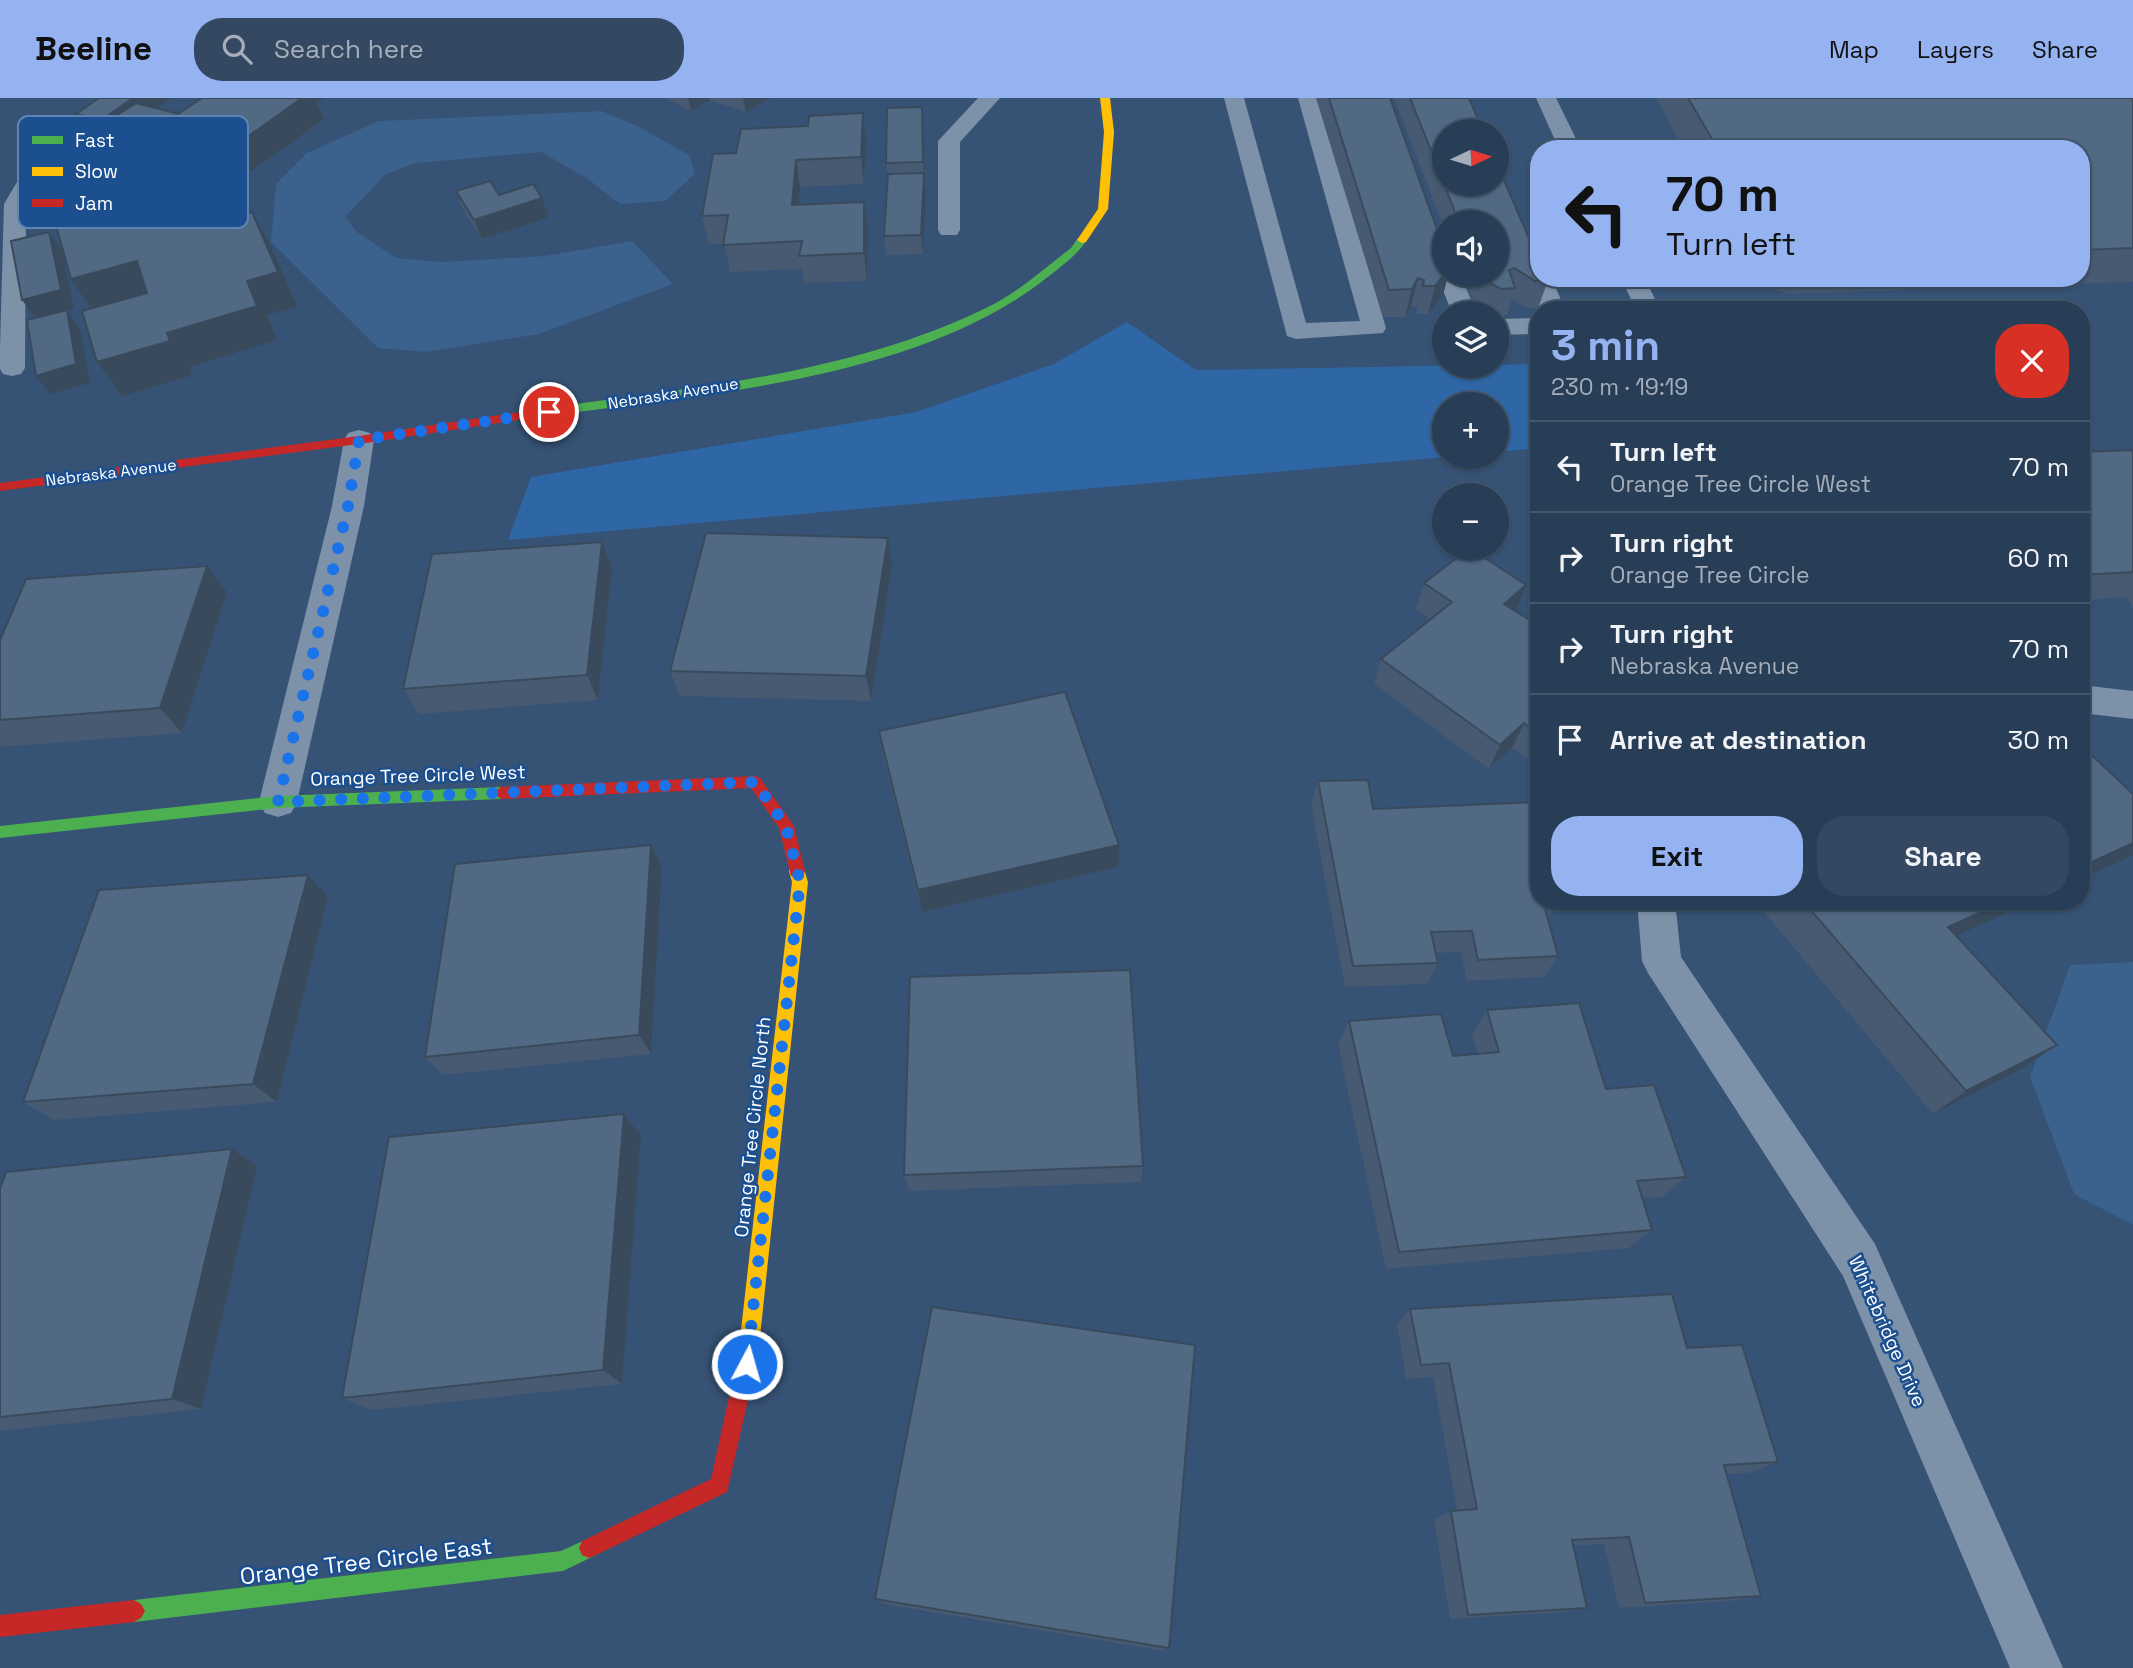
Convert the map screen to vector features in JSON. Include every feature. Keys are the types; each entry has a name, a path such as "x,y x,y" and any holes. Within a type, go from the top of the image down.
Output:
{"street":[{"name":"Nebraska Avenue","path":"0,487 359,440 820,371 936,336 1001,305 1075,250 1103,209 1109,132 1105,98"},
{"path":"278,802 348,506 359,440"},
{"path":"2090,700 2133,705"},
{"name":"Orange Tree Circle West","path":"0,832 278,802 755,782"},
{"name":"Orange Tree Circle North","path":"720,1485 747,1364 800,882 786,826 755,782"},
{"name":"Whitebridge Drive","path":"1657,910 1662,961 1859,1260 2037,1668"},
{"name":"Orange Tree Circle East","path":"0,1626 563,1561 720,1485"}],"lane":[{"path":"92,116 121,98"},
{"path":"948,230 949,141 990,98"},
{"path":"1234,98 1296,331 1374,328 1308,98"},
{"path":"1546,98 1566,140"},
{"path":"12,368 15,204 18,199"},
{"path":"1509,327 1530,326"}],"shaded area":[{"path":"602,111 641,128 689,155 695,174 665,201 620,204 588,179 541,152 416,163 386,174 345,217 357,232 396,258 441,262 545,256 632,241 673,284 539,334 426,352 378,348 271,242 276,184 307,153 379,121"},
{"path":"1127,322 1196,370 1432,366 1432,378 1509,378 1509,365 1530,364 1530,449 1509,451 1509,392 1432,392 1432,458 508,540 531,477 916,412 1054,364"},
{"path":"2133,962 2133,1225 2074,1194 2030,1077 2070,965"}],"building":[{"path":"99,98 133,98 107,116 76,114"},
{"path":"202,98 302,98 248,136 248,116 116,116 136,103 178,114"},
{"path":"1329,98 1390,98 1432,215 1432,286 1423,286 1424,280 1418,278 1412,289 1389,290"},
{"path":"1410,98 1469,98 1478,119 1432,119 1432,153"},
{"path":"1688,98 2133,98 2133,248 2090,250 2090,140 1713,140"},
{"path":"922,107 923,162 886,163 887,108"},
{"path":"863,113 861,157 796,160 792,205 864,202 864,253 799,256 802,241 723,245 728,215 702,216 713,154 736,153 741,129 808,126 809,116"},
{"path":"924,173 921,235 884,236 888,174"},
{"path":"490,181 499,195 533,184 542,198 474,220 456,191"},
{"path":"1509,192 1530,241 1530,278 1514,268 1509,270 1509,210 1454,210 1449,196 1509,196"},
{"path":"252,212 278,272 247,281 257,306 167,333 170,341 97,362 82,311 147,293 137,261 71,279 57,228 248,228 248,213"},
{"path":"49,232 61,290 22,300 11,241"},
{"path":"1509,270 1515,288 1497,287 1509,287"},
{"path":"67,310 76,364 36,376 27,320"},
{"path":"2133,450 2133,572 2090,574 2090,452"},
{"path":"706,533 888,538 866,676 670,671"},
{"path":"602,542 587,675 403,689 432,554"},
{"path":"1454,560 1488,560 1526,585 1504,604 1530,620 1530,728 1524,723 1500,745 1381,659 1452,602 1424,583"},
{"path":"207,566 160,708 0,720 0,640 26,579"},
{"path":"1065,692 1119,845 918,890 879,731"},
{"path":"2090,753 2133,794 2133,843 2090,863"},
{"path":"1368,780 1373,809 1530,802 1530,910 1545,910 1558,956 1478,960 1472,931 1431,932 1438,963 1353,966 1318,781"},
{"path":"651,845 639,1035 425,1057 455,864"},
{"path":"308,875 253,1084 23,1102 99,890"},
{"path":"1811,910 1985,910 1948,927 2057,1045 1966,1091"},
{"path":"1130,970 1143,1166 904,1175 910,977"},
{"path":"1579,1003 1606,1089 1654,1085 1686,1177 1637,1181 1652,1230 1399,1252 1349,1021 1441,1014 1453,1056 1499,1052 1487,1010"},
{"path":"624,1114 603,1370 342,1398 389,1137"},
{"path":"232,1149 172,1399 0,1417 0,1189 6,1172"},
{"path":"1672,1294 1687,1348 1742,1345 1778,1462 1724,1465 1761,1596 1645,1603 1629,1537 1572,1540 1587,1608 1468,1615 1451,1511 1477,1509 1449,1363 1421,1365 1410,1309"},
{"path":"932,1307 1195,1345 1169,1648 875,1599"}],"traffic: fast":[{"path":"540,413 774,379 889,351 944,331 998,306 1028,287 1075,250 1082,240"},
{"path":"0,832 278,802 501,793"},
{"path":"134,1611 563,1561 589,1548"}],"traffic: slow":[{"path":"1082,240 1103,209 1109,132 1105,98"},
{"path":"748,1356 800,882 797,871"}],"traffic: jam":[{"path":"0,487 359,440 540,413"},
{"path":"501,793 755,782 786,826 797,871"},
{"path":"589,1548 720,1485 748,1356"},
{"path":"0,1626 134,1611"}],"route":[{"path":"549,412 359,440 348,506 278,802 755,782 786,826 800,882 747,1364"}]}
